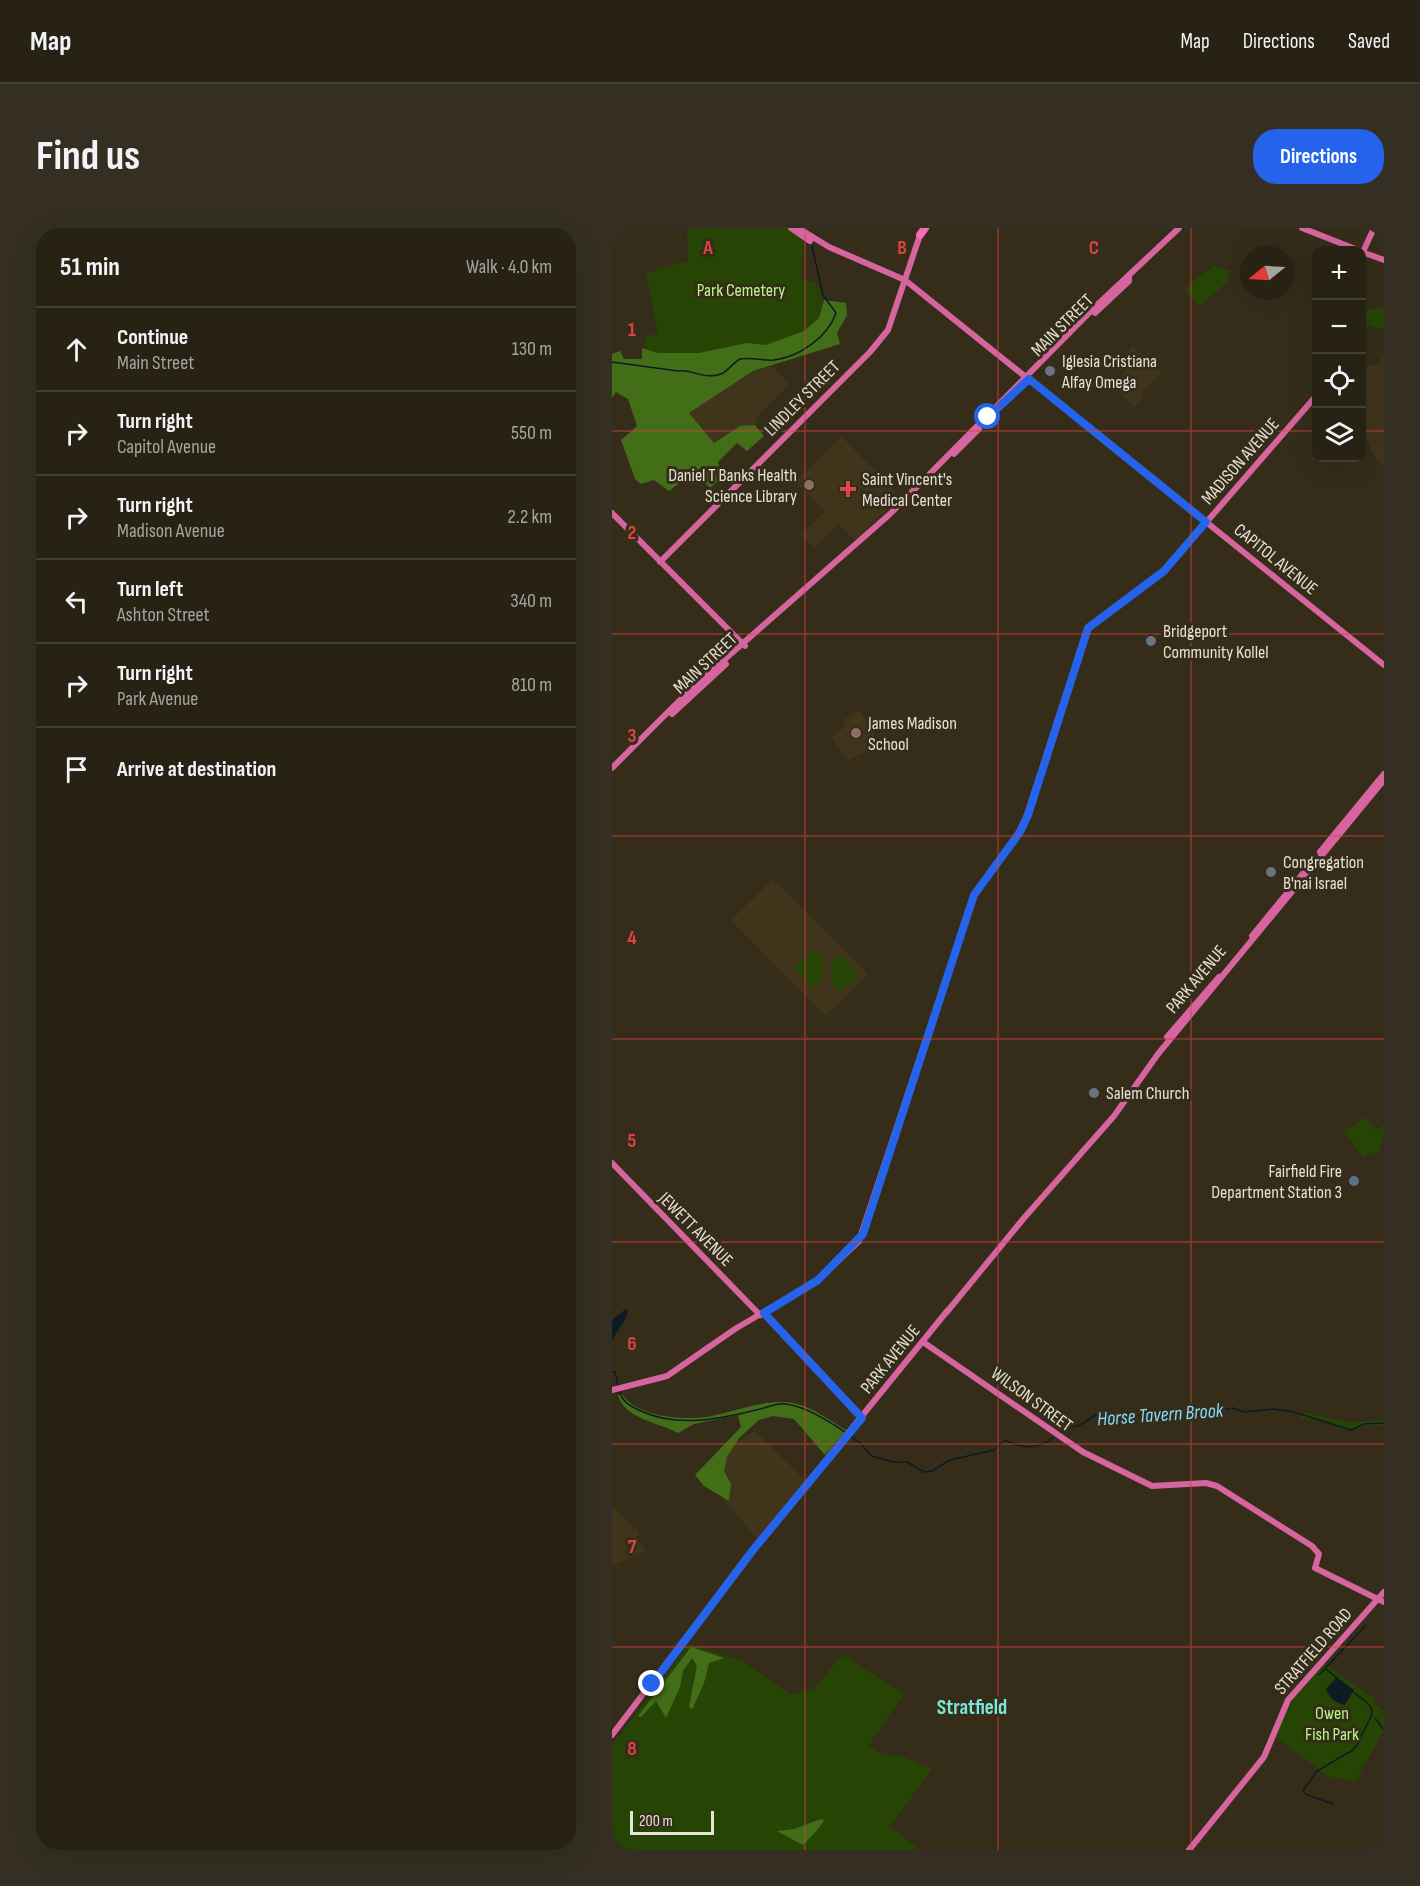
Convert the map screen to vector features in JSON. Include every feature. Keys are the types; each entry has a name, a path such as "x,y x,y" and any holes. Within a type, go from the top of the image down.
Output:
{"main road":[{"name":"CAPITOL AVENUE","path":"791,228 804,238 905,280 1384,665"},
{"name":"CAPITOL AVENUE","path":"798,228 829,247"},
{"name":"MAIN STREET","path":"612,768 692,688 889,518 890,514 981,423 1129,281 1129,277 1179,228"},
{"path":"1302,228 1346,246"},
{"path":"1364,246 1374,228"},
{"name":"LINDLEY STREET","path":"660,561 870,352 888,330 922,230"},
{"path":"1366,254 1384,260"},
{"name":"MADISON AVENUE","path":"616,1389 667,1376 818,1280 863,1234 974,895 1020,832 1028,815 1088,628 1164,571 1312,402"},
{"path":"612,513 744,645"},
{"name":"MAIN STREET","path":"612,774 744,645"},
{"name":"PARK AVENUE","path":"612,1735 753,1550 862,1418 957,1296 1112,1113 1155,1052 1312,866 1384,774"},
{"name":"PARK AVENUE","path":"1361,805 1384,780"},
{"name":"JEWETT AVENUE","path":"612,1163 862,1418"},
{"name":"WILSON STREET","path":"923,1342 1005,1397 1057,1436 1152,1486 1206,1483 1218,1486 1298,1536 1319,1554 1315,1568 1381,1601"},
{"name":"STRATFIELD ROAD","path":"1189,1850 1260,1763 1288,1700 1381,1601 1384,1592"}],"shaded area":[{"path":"1133,346 1161,373 1141,394 1144,397 1134,407 1112,385 1126,371 1117,362"},
{"path":"1384,354 1384,467 1369,448 1371,445 1366,440 1366,366 1379,365"},
{"path":"771,366 787,382 787,386 758,415 755,425 740,426 714,443 689,413 749,373"},
{"name":"Saint Vincent's Medical Center","path":"841,436 901,497 855,540 838,524 815,548 801,535 825,511 795,482"},
{"name":"James Madison School","path":"860,710 881,745 848,760 831,738 846,726 843,720"},
{"path":"773,879 868,974 825,1016 731,920"},
{"path":"627,1308 627,1316 612,1340 612,1320"},
{"path":"755,1431 806,1481 757,1539 701,1472 723,1450"},
{"path":"612,1506 640,1533 635,1538 646,1551 612,1566"},
{"path":"1337,1677 1354,1690 1345,1705 1333,1700 1326,1689"}],"green space":[{"name":"Park Cemetery","path":"687,228 788,228 804,241 801,278 817,283 825,308 806,343 648,358 645,337 658,333 646,273 688,261"},
{"path":"1214,266 1231,271 1227,282 1200,306 1186,291 1190,283"},
{"path":"824,300 846,303 847,315 837,333 840,344 753,371 689,413 714,443 740,426 755,425 764,436 747,451 737,443 718,462 719,466 713,471 719,480 710,488 694,472 669,491 654,480 641,484 635,479 621,440 637,426 628,399 616,392 612,398 612,354 620,351 624,359 642,359 642,348 657,353 699,353 747,343 766,345 804,331 819,318"},
{"path":"1384,308 1384,329 1366,326 1366,310"},
{"path":"815,949 824,969 821,979 814,988 794,968"},
{"path":"842,955 860,976 839,992 832,982 830,972 831,967"},
{"path":"1366,1117 1376,1130 1384,1125 1384,1136 1379,1151 1363,1158 1345,1131"},
{"path":"622,1394 634,1406 643,1410 680,1418 701,1418 772,1402 793,1403 816,1412 846,1430 825,1455 794,1419 773,1416 759,1420 739,1438 727,1457 724,1471 731,1484 729,1501 704,1486 695,1475 741,1427 738,1415 694,1424 678,1433 634,1414 621,1403 618,1395"},
{"path":"1305,1413 1352,1423 1384,1420 1384,1426 1369,1425 1350,1431 1329,1423 1299,1418"},
{"path":"689,1644 742,1661 789,1693 796,1694 815,1688 842,1655 904,1694 868,1746 883,1755 902,1756 932,1769 890,1826 919,1850 612,1850 612,1745"},
{"path":"691,1647 724,1658 709,1663 704,1683 693,1708 689,1706 697,1666 692,1658 683,1671 680,1687 666,1718 656,1701 641,1717 638,1716"},
{"name":"Owen Fish Park","path":"1323,1663 1374,1698 1374,1704 1384,1710 1384,1730 1355,1782 1327,1776 1275,1736 1287,1705"},
{"path":"821,1819 824,1820 821,1825 803,1845 777,1831 794,1829"}],"waterway":[{"path":"612,362 715,376 723,373 740,359 774,360 802,350 819,338 836,313 823,295 812,246"},
{"name":"Horse Tavern Brook","path":"612,1372 615,1372 618,1385"},
{"name":"Horse Tavern Brook","path":"619,1390 624,1401 633,1407 671,1420 718,1418 777,1404 786,1404 809,1411 845,1432"},
{"name":"Horse Tavern Brook","path":"1058,1434 1096,1415 1177,1416 1233,1408 1244,1412 1274,1409 1294,1412 1351,1430 1364,1424 1384,1423"},
{"name":"Horse Tavern Brook","path":"851,1437 872,1456 893,1462 907,1462 924,1472 932,1471 950,1460 994,1450 1005,1440 1030,1447 1042,1444 1054,1437"},
{"path":"1319,1675 1366,1625"},
{"path":"1326,1669 1337,1678"},
{"path":"1353,1692 1369,1704 1372,1713 1360,1740"},
{"path":"1375,1718 1383,1729"},
{"path":"1333,1804 1305,1794 1303,1790 1317,1771 1353,1750 1359,1742"}],"place":[{"name":"Iglesia Cristiana Alfay Omega","path":"1050,371"},
{"name":"Daniel T Banks Health Science Library","path":"809,485"},
{"name":"Saint Vincent's Medical Center","path":"848,489"},
{"name":"Bridgeport Community Kollel","path":"1151,641"},
{"name":"James Madison School","path":"856,733"},
{"name":"Congregation B'nai Israel","path":"1271,872"},
{"name":"Salem Church","path":"1094,1093"},
{"name":"Fairfield Fire Department Station 3","path":"1354,1181"}],"district":[{"name":"Stratfield","path":"972,1707"}],"route":[{"path":"652,1684 753,1550 862,1418 764,1313 818,1280 859,1241 863,1234 974,895 1020,832 1028,815 1088,628 1164,571 1206,522 1029,379 988,417"}]}
